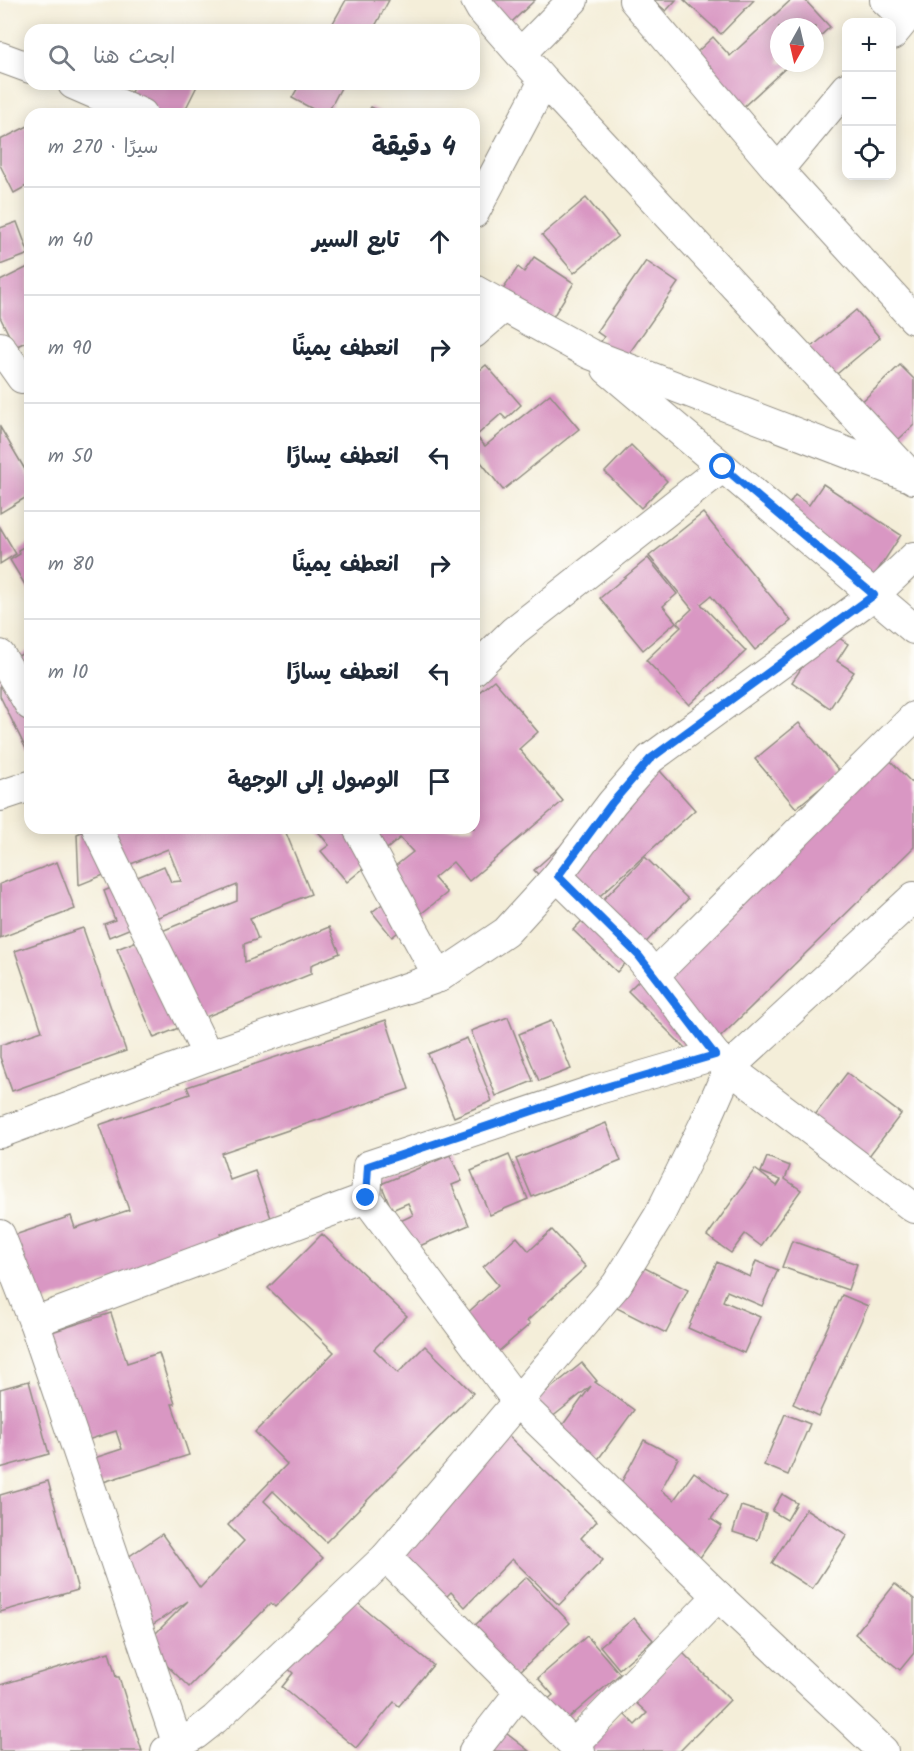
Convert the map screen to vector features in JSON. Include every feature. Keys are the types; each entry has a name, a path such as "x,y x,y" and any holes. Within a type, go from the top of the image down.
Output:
{"street":[{"path":"476,0 481,9 544,81 914,479"},
{"path":"521,53 573,0"},
{"path":"634,0 778,170 914,319"},
{"path":"0,57 24,66"},
{"path":"480,202 544,81"},
{"path":"80,90 90,108"},
{"path":"88,90 128,108"},
{"path":"778,170 842,93"},
{"path":"480,293 590,354 914,479"},
{"path":"480,328 504,307"},
{"path":"0,348 18,380"},
{"path":"590,354 914,629"},
{"path":"480,664 514,631 723,467"},
{"path":"0,1133 208,1056 439,977 506,932 558,876 612,803 650,759 874,595 914,557"},
{"path":"0,655 24,695"},
{"path":"654,975 914,717"},
{"path":"0,796 24,788"},
{"path":"100,834 208,1056"},
{"path":"361,834 439,977"},
{"path":"558,876 639,956 722,1061 914,1208"},
{"path":"883,1751 718,1596 517,1401 366,1198 368,1166 595,1090 722,1061 914,897"},
{"path":"0,1235 34,1322 172,1748 196,1734 215,1719 386,1557 617,1284 658,1216 704,1125 722,1061"},
{"path":"34,1322 366,1198"},
{"path":"386,1557 577,1748 718,1596"},
{"path":"474,1751 520,1692"}],"building":[{"path":"346,0 389,0 376,24 332,24"},
{"path":"467,0 535,0 499,34"},
{"path":"653,0 676,0 666,11"},
{"path":"684,0 754,0 721,34"},
{"path":"791,0 805,0 822,18 771,18"},
{"path":"770,19 770,72 781,72 730,119 681,67 713,37 730,56"},
{"path":"824,21 830,27 824,33"},
{"path":"132,90 195,90 186,108 143,108 127,100"},
{"path":"297,90 340,90 330,108 311,108 292,98"},
{"path":"24,128 24,187 14,193 0,165 0,140"},
{"path":"586,198 618,236 574,273 542,235"},
{"path":"17,222 24,241 24,256 0,265 0,228"},
{"path":"534,257 574,283 548,325 500,294 518,267 524,272"},
{"path":"646,261 678,283 617,371 592,354 604,337 597,332"},
{"path":"24,269 24,343 15,347 0,317 0,281"},
{"path":"856,310 880,338 832,378 808,350"},
{"path":"486,365 521,405 506,419 501,414 480,432 480,370"},
{"path":"900,365 914,379 914,425 884,453 848,415"},
{"path":"550,394 579,429 503,490 480,461 480,440 485,446"},
{"path":"0,427 24,468 24,499 0,513"},
{"path":"631,445 667,481 641,508 605,472"},
{"path":"823,484 901,535 867,587 774,527 795,495 809,505"},
{"path":"703,513 791,621 755,650 711,596 701,604 746,651 689,705 646,660 681,627 677,623 692,609 649,556"},
{"path":"0,527 16,554 0,564"},
{"path":"24,546 24,583 10,560 20,554 18,550"},
{"path":"648,558 677,594 663,606 676,622 643,650 600,598"},
{"path":"827,630 848,644 837,661 854,672 830,708 792,682"},
{"path":"24,653 24,745 0,696 0,665"},
{"path":"494,680 538,732 519,749 563,801 469,881 453,862 434,878 447,893 392,937 372,912 385,902 371,885 413,852 400,838 347,882 321,851 329,845 320,834 480,834 480,691"},
{"path":"799,723 840,772 796,808 755,759"},
{"path":"877,747 914,785 914,847 697,1060 628,991"},
{"path":"653,763 695,810 582,912 562,900 534,870"},
{"path":"77,834 286,834 311,894 250,918 258,939 244,944 245,962 329,927 340,953 311,965 311,974 154,1038 117,949 237,901 237,885 109,937 104,924 115,920 104,891 164,866 171,882 181,881 168,849 79,885"},
{"path":"645,857 688,899 617,972 573,930"},
{"path":"57,862 75,909 0,938 0,884"},
{"path":"83,928 126,1051 12,1091 0,1057 0,1045 42,1031 15,951"},
{"path":"508,1017 533,1081 496,1096 471,1031"},
{"path":"386,1020 409,1089 221,1153 230,1180 255,1171 271,1218 221,1234 224,1241 24,1309 0,1240 71,1216 75,1228 129,1210 99,1125 190,1094 187,1087"},
{"path":"551,1021 571,1069 539,1081 519,1034"},
{"path":"467,1038 492,1101 454,1117 428,1054"},
{"path":"847,1073 901,1114 859,1169 805,1128"},
{"path":"606,1123 621,1161 532,1197 516,1159"},
{"path":"450,1155 462,1181 452,1185 469,1225 410,1250 398,1222 413,1215 408,1203 392,1210 381,1184"},
{"path":"509,1155 528,1199 490,1215 471,1171"},
{"path":"767,1157 790,1166 785,1179 801,1190 761,1246 745,1234 731,1253 707,1236 755,1169 777,1186 781,1180 761,1172"},
{"path":"552,1230 586,1267 527,1321 530,1324 483,1365 450,1329 498,1285 483,1267 517,1237 529,1251"},
{"path":"322,1234 407,1316 374,1349 398,1373 425,1346 473,1393 326,1542 273,1491 264,1501 323,1558 275,1607 271,1603 189,1687 145,1644 188,1601 143,1631 103,1574 162,1534 200,1588 244,1541 228,1525 287,1464 255,1432 334,1352 268,1288"},
{"path":"792,1241 857,1264 848,1290 782,1267"},
{"path":"756,1261 778,1270 762,1306 727,1291 723,1301 760,1317 744,1353 688,1328 717,1262 750,1277"},
{"path":"633,1262 688,1290 666,1333 611,1305"},
{"path":"842,1295 868,1306 818,1416 793,1404"},
{"path":"111,1313 127,1363 159,1353 175,1404 172,1404 189,1455 84,1488 76,1464 122,1449 116,1431 65,1447 30,1339"},
{"path":"582,1363 597,1381 595,1382 634,1410 586,1476 546,1448 591,1386 536,1430 521,1412"},
{"path":"29,1381 49,1454 0,1468 0,1389"},
{"path":"785,1414 810,1424 788,1475 764,1465"},
{"path":"500,1428 597,1521 581,1538 603,1560 559,1605 512,1559 465,1607 451,1592 428,1615 376,1555"},
{"path":"644,1440 678,1458 661,1490 674,1500 694,1472 727,1496 711,1519 722,1526 697,1562 612,1500"},
{"path":"48,1481 78,1590 0,1612 0,1495"},
{"path":"782,1494 797,1503 787,1520 772,1511"},
{"path":"741,1506 766,1514 758,1540 733,1532"},
{"path":"806,1509 847,1535 812,1589 772,1563"},
{"path":"526,1577 570,1623 514,1677 470,1630"},
{"path":"895,1584 914,1599 914,1653 900,1670 855,1634"},
{"path":"343,1591 433,1665 399,1706 394,1702 356,1748 282,1687 293,1673 283,1664"},
{"path":"634,1618 653,1640 619,1669 600,1646"},
{"path":"587,1636 620,1674 556,1729 538,1708 553,1695 538,1678"},
{"path":"681,1651 730,1700 680,1751 585,1751 623,1713 635,1725 647,1713 633,1700"},
{"path":"109,1652 142,1751 0,1751 0,1685"},
{"path":"493,1723 529,1751 471,1751"}],"route":[{"path":"366,1198 368,1166 595,1090 715,1055 639,956 558,876 612,803 650,759 874,595 723,467"}]}
